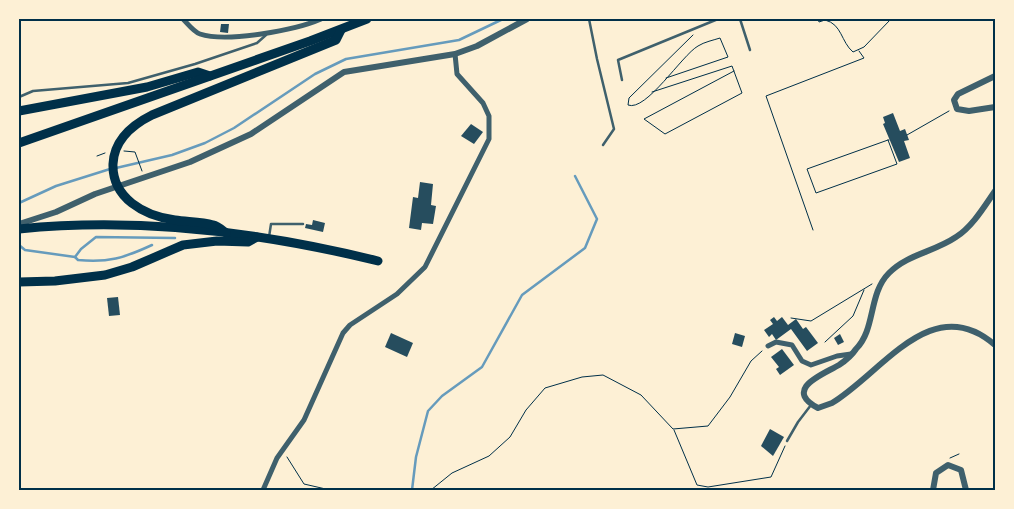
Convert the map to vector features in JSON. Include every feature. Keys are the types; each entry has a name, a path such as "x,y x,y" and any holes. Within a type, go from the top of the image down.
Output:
{"highway":[{"path":"19,143 341,30 367,19"},
{"path":"226,233 214,225 158,217 141,210 126,198 116,183 113,166 117,147 125,134 139,121 336,40 341,30"},
{"path":"19,111 154,85 198,72 210,76"},
{"path":"19,229 148,226 269,238 378,260"},
{"path":"19,282 37,283 112,273 183,245 217,241 248,242 257,237"}],"street":[{"path":"183,19 199,34 227,37 268,33 320,19"},
{"path":"19,224 56,212 95,194 190,162 251,134 344,72 455,54 476,46 526,19"},
{"path":"263,490 282,450 304,420 343,332 350,325 397,294 425,267 489,139 489,116 483,103 474,96 457,74 455,54"},
{"path":"995,76 958,94 954,100 955,106 960,110 968,112 995,107"},
{"path":"995,191 961,234 908,258 886,276 876,293 862,342 841,364 807,383 805,395 812,405 818,408 836,401 911,340 928,331 944,327 960,327 975,331 995,345"},
{"path":"768,346 776,342 792,344 802,361 811,365 836,356 851,354"},
{"path":"933,490 936,473 948,465 961,470 966,490"}],"lane":[{"path":"590,19 597,59 614,129 603,145"},
{"path":"622,80 618,60 718,19"},
{"path":"740,19 750,50"},
{"path":"19,97 33,91 128,83 257,43 268,33"},
{"path":"269,238 271,224 303,224"},
{"path":"787,440 798,422 812,405"}],"path":[{"path":"818,19 819,22 825,20 836,25 848,48 853,52 859,51 891,19"},
{"path":"666,78 728,57 720,38 698,46 666,78 652,92 635,105 628,105 630,98 697,32 696,27"},
{"path":"813,230 766,96 864,58 859,51"},
{"path":"652,92 732,66 734,71 742,93 665,134 644,119 734,71"},
{"path":"907,134 941,117 955,106"},
{"path":"889,140 897,164 816,193 807,169 889,140"},
{"path":"137,157 142,172"},
{"path":"791,318 811,321 886,276"},
{"path":"825,342 853,316 864,289"},
{"path":"673,429 708,426 730,397 751,361 768,346"},
{"path":"431,490 452,473 489,456 510,437 526,410 545,388 582,377 603,375 641,394 673,429 697,485 708,487 771,477 787,440"},
{"path":"282,450 304,484 330,490"}],"building":[{"path":"221,24 229,24 228,33 220,32"},
{"path":"893,113 900,131 905,129 909,140 904,141 910,158 899,162 883,124 885,123 883,117"},
{"path":"471,124 483,132 474,144 461,136"},
{"path":"420,182 433,184 431,205 436,206 433,224 422,223 421,230 409,228 413,197 418,198"},
{"path":"313,220 325,223 323,232 305,228 306,224 312,225"},
{"path":"118,297 120,315 109,316 107,298"},
{"path":"774,317 777,321 782,317 788,325 796,319 803,329 806,327 818,343 807,351 791,329 776,340 772,334 769,337 764,330 773,324 770,320"},
{"path":"391,333 413,343 407,357 385,347"},
{"path":"735,333 745,336 742,347 732,344"},
{"path":"840,334 844,342 838,345 834,338"},
{"path":"782,349 794,365 780,375 776,369 779,367 771,357"},
{"path":"770,429 784,437 773,456 761,446"}],"waterway":[{"path":"116,168 172,155 205,143 234,128 315,74 346,59 459,40 503,19"},
{"path":"19,203 56,186 110,169"},
{"path":"412,490 416,457 428,411 442,396 482,367 522,295 585,248 597,219 575,176"},
{"path":"75,257 81,249 96,237 175,238"},
{"path":"19,245 25,250 75,257 78,260 89,261 116,258 152,245"}]}
